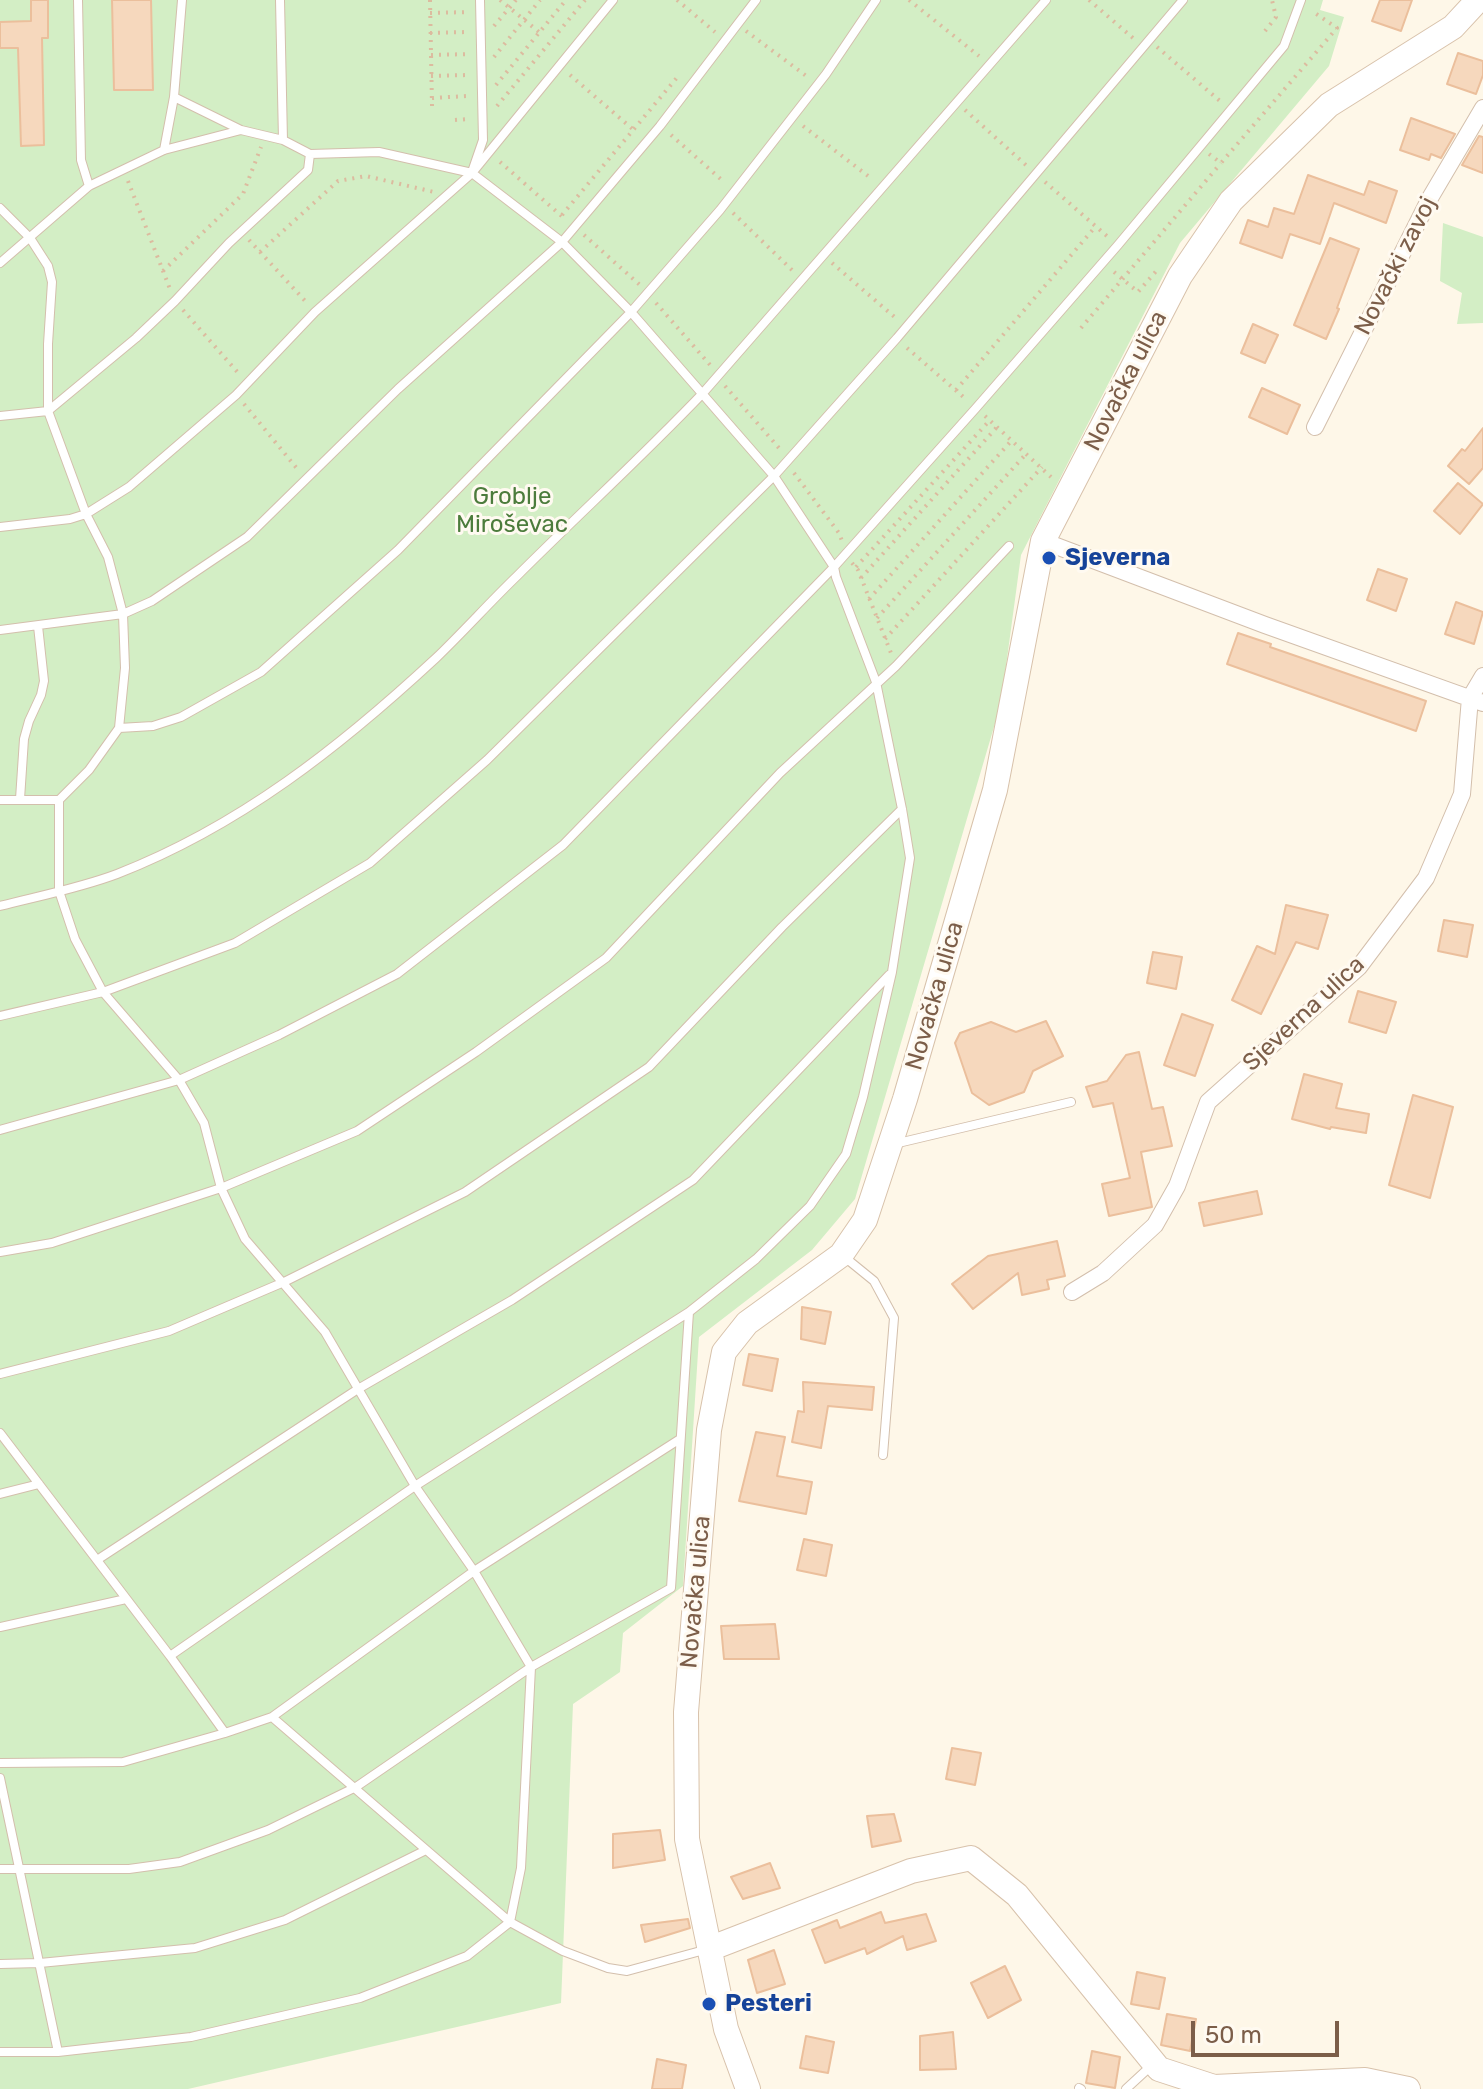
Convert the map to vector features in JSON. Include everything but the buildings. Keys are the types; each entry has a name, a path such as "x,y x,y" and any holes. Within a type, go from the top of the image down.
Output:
{"street":[{"name":"Novačka ulica","path":"748,2089 726,2029 687,1839 686,1712 709,1430 724,1352 747,1323 841,1255 865,1220 995,790 1043,541 1180,276 1231,201 1329,105 1453,27 1478,0"},
{"name":"Novački zavoj","path":"1315,427 1430,198 1483,108"},
{"path":"1043,541 1265,625 1477,700"},
{"name":"Sjeverna ulica","path":"1072,1292 1103,1273 1155,1225 1177,1186 1208,1102 1359,967 1426,878 1462,794 1483,676"},
{"path":"709,1949 911,1871 971,1858 1017,1895 1159,2069 1214,2087 1365,2080 1408,2089"}],"lane":[{"path":"78,0 81,160 89,186"},
{"path":"164,150 174,97 182,0"},
{"path":"280,0 283,140"},
{"path":"472,173 483,140 480,0"},
{"path":"0,527 70,519 86,514 129,487 236,395 315,312 472,173 613,0"},
{"path":"0,630 123,614 152,601 247,537 398,389 562,242 660,126 756,0"},
{"path":"119,728 153,726 181,717 261,672 398,550 631,312 725,204 818,84 876,0"},
{"path":"0,906 115,875 185,844 241,813 333,749 438,656 517,575 646,453 803,281 1046,0"},
{"path":"0,1016 103,992 235,943 370,863 487,760 774,476 906,327 1183,0"},
{"path":"0,1130 179,1080 279,1035 397,974 563,845 835,572 1103,262 1284,46 1300,2"},
{"path":"170,1656 415,1486 689,1312 756,1259 810,1206 846,1154 863,1097 892,972 910,858 876,682 835,572 774,476 631,312 562,242 472,173 379,152 310,154 283,140 241,130 174,97"},
{"path":"0,263 89,186 164,150 241,130"},
{"path":"0,416 48,411 136,338 241,232 308,170 310,154"},
{"path":"0,208 30,238 48,266 52,282 48,411 86,514 108,557 123,614 125,668 119,728 89,770 59,800 59,891 75,939 103,992 179,1080 204,1123 221,1188 245,1239 325,1332 415,1486 474,1571 531,1667 521,1868 510,1922 467,1956 360,1998 191,2037 58,2052 0,2052"},
{"path":"0,1252 52,1243 221,1188 357,1131 476,1052 606,958 780,773 896,666 1009,546"},
{"path":"20,799 24,739 44,681 38,626"},
{"path":"0,800 59,800"},
{"path":"0,1374 169,1331 284,1282 465,1192 649,1067 782,927 902,809"},
{"path":"97,1560 358,1389 512,1300 693,1180 892,972"},
{"path":"890,1145 1071,1102"},
{"path":"841,1255 874,1281 894,1318 883,1455"},
{"path":"0,1869 129,1869 180,1862 268,1830 356,1787 531,1667 671,1588 689,1312"},
{"path":"0,1433 225,1733"},
{"path":"0,1763 123,1762 272,1717 474,1571 680,1439"},
{"path":"0,1494 39,1484"},
{"path":"0,1627 126,1599"},
{"path":"272,1717 510,1922 563,1951 608,1968 627,1971 709,1949"},
{"path":"0,1778 58,2052"},
{"path":"0,1964 195,1948 285,1920 426,1850"},
{"path":"1126,2089 1154,2063"}],"path":[{"path":"430,0 432,106"},
{"path":"500,0 539,32"},
{"path":"432,98 487,95 566,0"},
{"path":"455,120 487,117 585,0"},
{"path":"677,0 725,42"},
{"path":"909,0 990,65"},
{"path":"1089,0 1231,110"},
{"path":"1265,31 1276,17 1272,0"},
{"path":"1081,328 1337,28 1300,2"},
{"path":"430,13 480,12"},
{"path":"738,25 818,84"},
{"path":"431,55 481,54"},
{"path":"559,66 647,142"},
{"path":"562,216 684,69"},
{"path":"792,118 884,188"},
{"path":"660,126 735,191"},
{"path":"163,271 243,194 266,136"},
{"path":"1200,147 1221,163"},
{"path":"260,252 338,181 366,176 448,195"},
{"path":"725,204 803,281"},
{"path":"956,390 1096,226"},
{"path":"241,232 315,312"},
{"path":"825,256 906,327"},
{"path":"1103,262 1138,292 1158,269"},
{"path":"236,395 306,479"},
{"path":"835,572 856,567 990,420"},
{"path":"861,578 997,427"},
{"path":"869,599 1012,440"},
{"path":"877,618 1027,454"},
{"path":"885,639 1042,467"}],"green space":[{"name":"Groblje Miroševac","path":"0,0 1323,0 1320,10 1344,17 1329,66 1180,243 1021,555 1001,703 855,1199 812,1250 699,1337 683,1586 623,1633 620,1672 573,1704 561,2003 188,2089 0,2089"},
{"path":"1443,223 1483,237 1483,323 1457,324 1462,293 1440,281"}],"place":[{"name":"Sjeverna","path":"1049,558"},
{"name":"Pesteri","path":"709,2004"}]}
